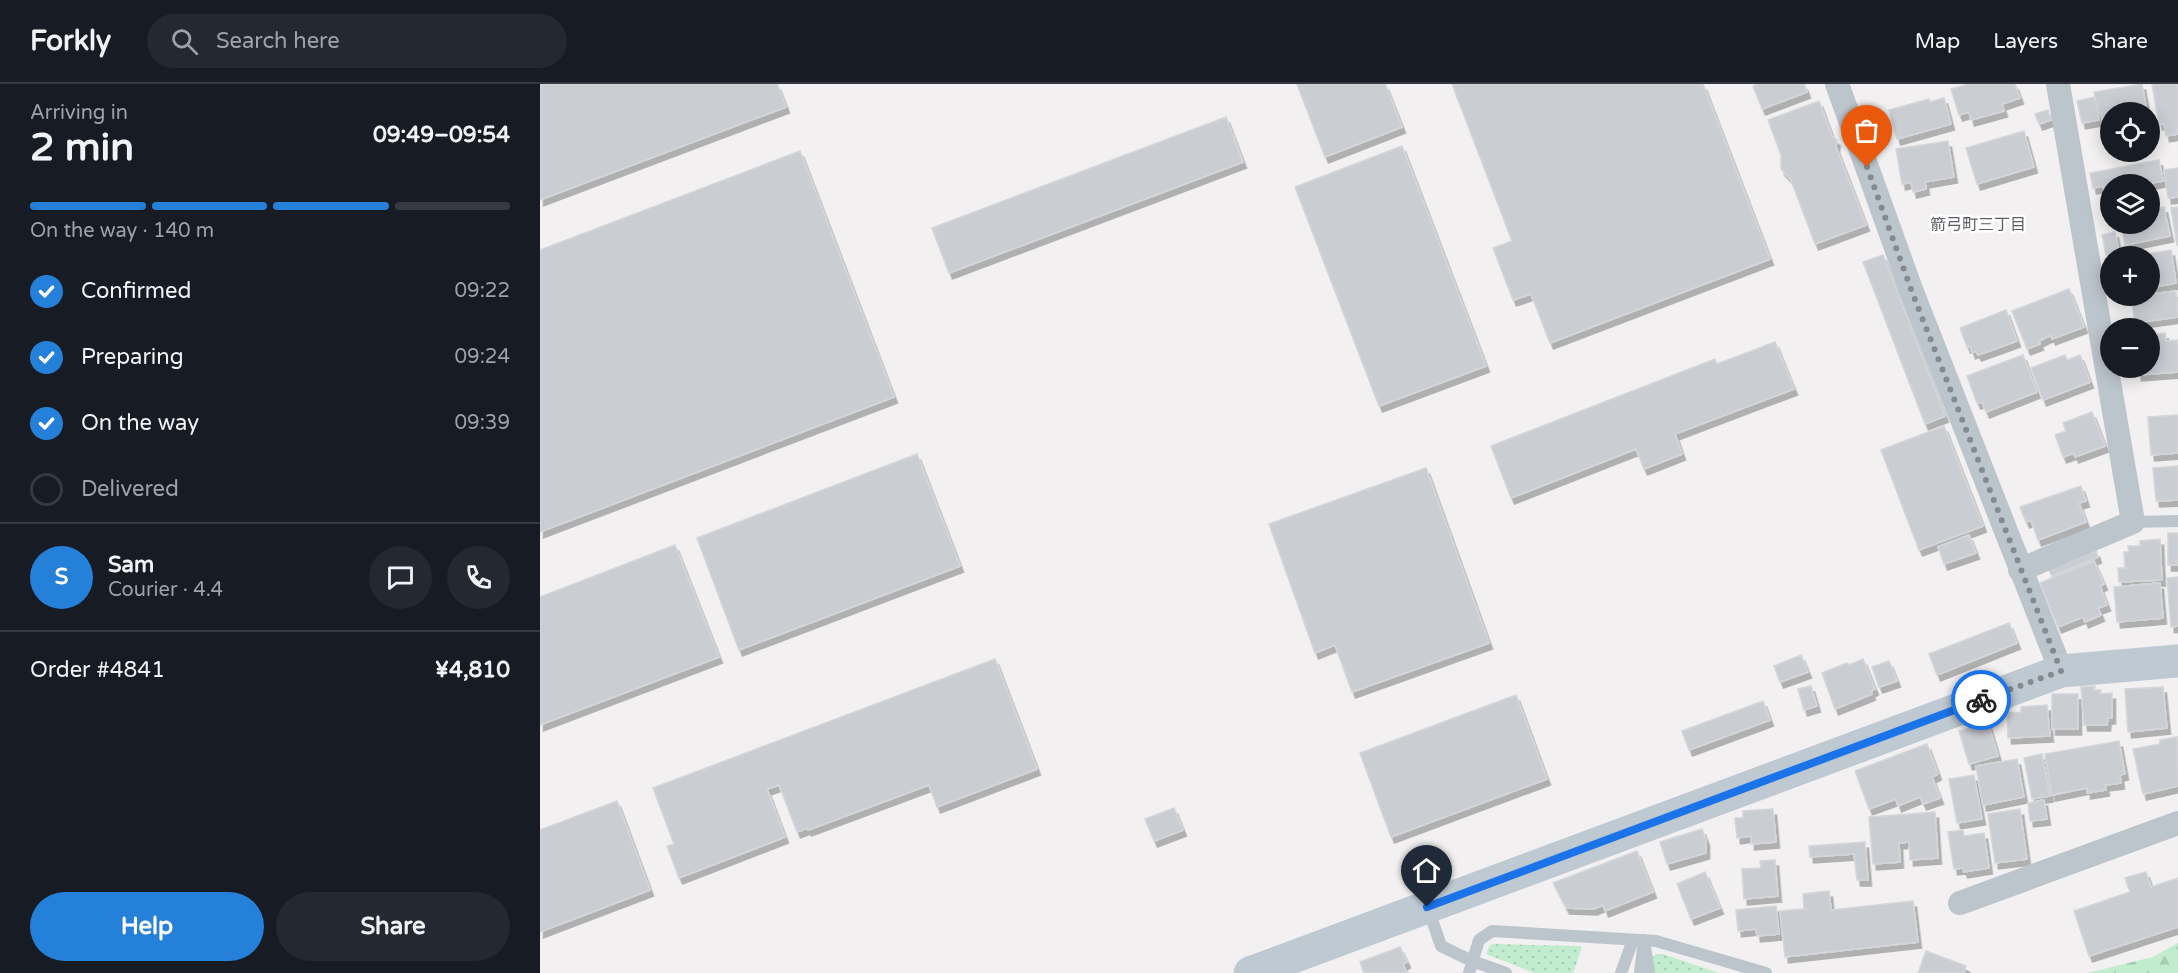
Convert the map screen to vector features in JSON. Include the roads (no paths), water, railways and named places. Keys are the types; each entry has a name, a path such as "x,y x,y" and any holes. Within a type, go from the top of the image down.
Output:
{"street":[{"path":"1837,84 1912,292 2061,671"},
{"path":"2020,570 2133,522 2058,84"},
{"path":"1250,973 2061,671 2178,661"},
{"path":"1960,903 2178,823"}],"lane":[{"path":"2133,522 2178,521"},
{"path":"1427,907 1441,946 1470,967 1506,973"},
{"path":"1470,967 1479,940 1492,931 1656,941 1762,972"},
{"path":"1621,973 1639,940"},
{"path":"1639,940 1640,973"},
{"path":"1639,940 1649,973"}],"district":[{"name":"箭弓町三丁目","path":"1978,224"}]}
